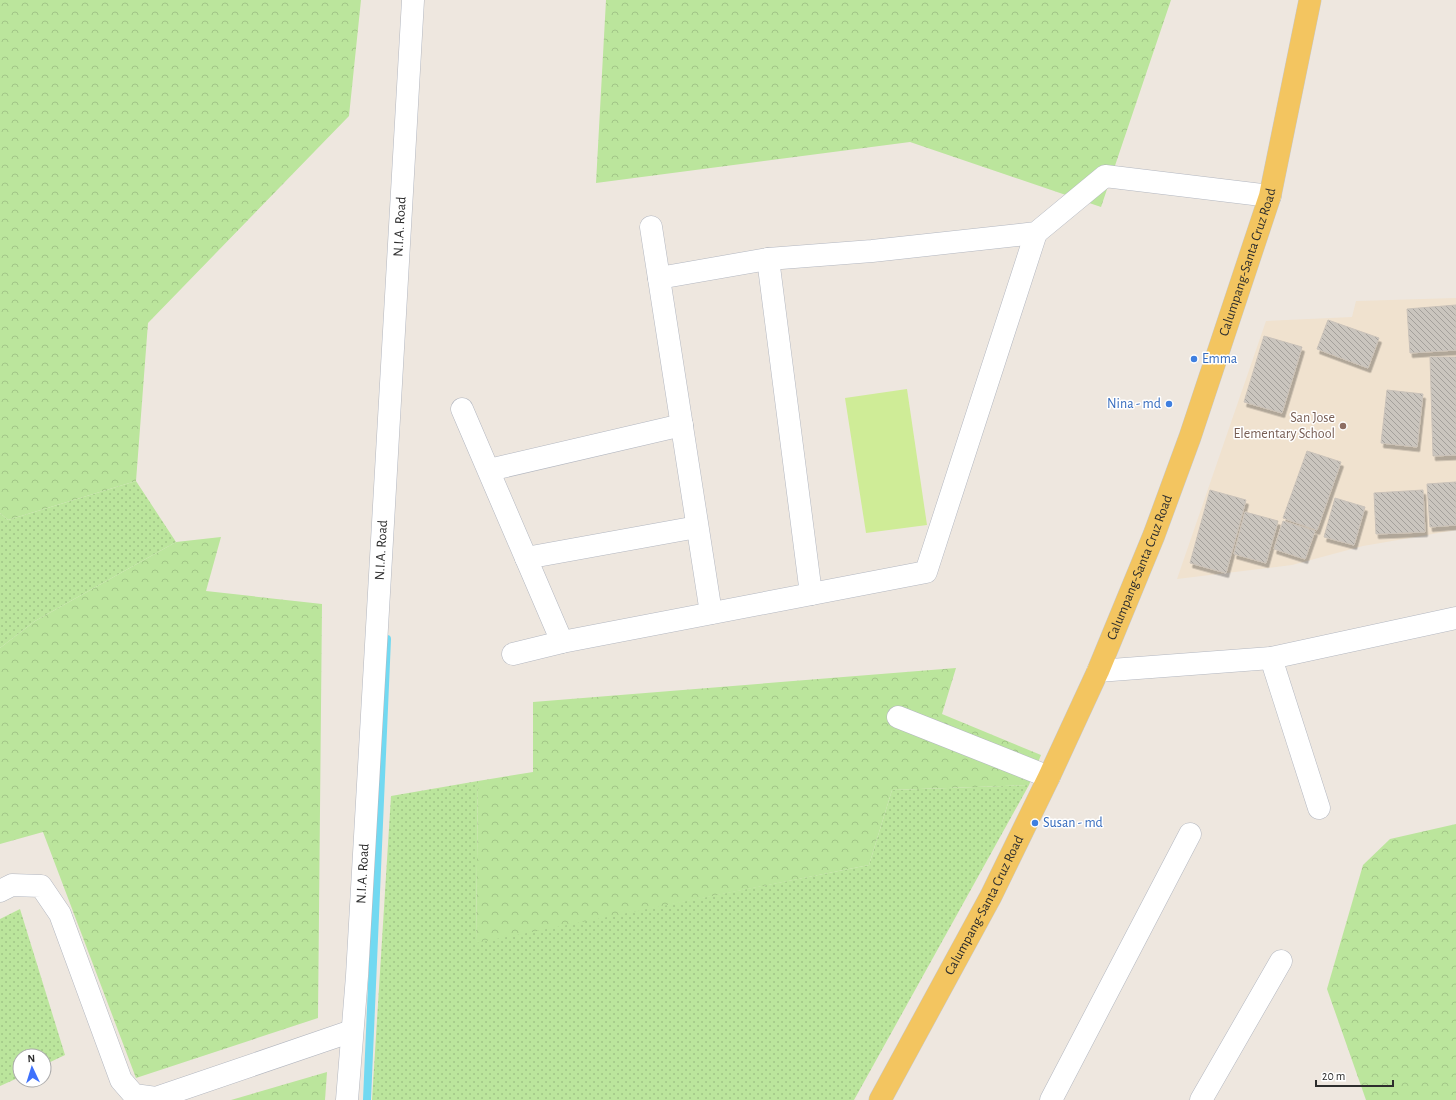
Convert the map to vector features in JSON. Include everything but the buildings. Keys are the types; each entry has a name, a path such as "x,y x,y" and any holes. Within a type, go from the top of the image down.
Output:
{"main road":[{"name":"Calumpang-Santa Cruz Road","path":"880,1100 991,896 1049,777 1098,670 1154,535 1190,437 1270,196 1310,0"}],"street":[{"name":"N.I.A. Road","path":"347,1100 413,0"},
{"path":"513,654 562,642 926,572 1036,233 1105,176 1270,196"},
{"path":"651,227 711,613"},
{"path":"659,278 768,259 872,252 1036,233"},
{"path":"768,259 811,594"},
{"path":"462,409 562,642"},
{"path":"488,470 682,424"},
{"path":"526,558 697,526"},
{"path":"1098,670 1270,658 1456,618"},
{"path":"1270,658 1319,808"},
{"path":"898,717 1049,777"},
{"path":"1050,1100 1190,834"},
{"path":"0,891 12,885 41,886 60,914 121,1080 134,1095 156,1098 352,1031"},
{"path":"1201,1100 1280,961"}],"shaded area":[{"name":"San Jose Elementary School","path":"1456,298 1456,530 1363,546 1292,565 1177,579 1266,321 1352,317 1356,301"}],"green space":[{"path":"0,0 361,0 349,116 148,323 136,481 8,520 0,513"},
{"path":"606,0 1171,0 1101,207 910,142 596,183"},
{"path":"907,389 927,525 866,533 845,398"},
{"path":"136,481 176,542 35,621 0,648 0,513 8,520"},
{"path":"221,537 206,591 322,604 318,1018 136,1078 43,832 0,844 0,648 35,621 176,542"},
{"path":"956,668 942,714 1041,755 1029,785 892,790 869,865 476,943 478,781 533,772 533,702"},
{"path":"478,781 476,942 869,865 892,790 1029,785 854,1100 372,1100 391,796"},
{"path":"1456,824 1456,1100 1366,1100 1327,989 1363,865 1390,839"},
{"path":"20,909 65,1055 52,1061 52,1048 12,1048 12,1081 0,1086 0,919"},
{"path":"327,1072 325,1100 231,1100"}],"waterway":[{"path":"367,1100 387,639"}],"place":[{"name":"Emma","path":"1194,359"},
{"name":"Nina - md","path":"1169,404"},
{"name":"San Jose Elementary School","path":"1343,426"},
{"name":"Susan - md","path":"1035,823"}]}
